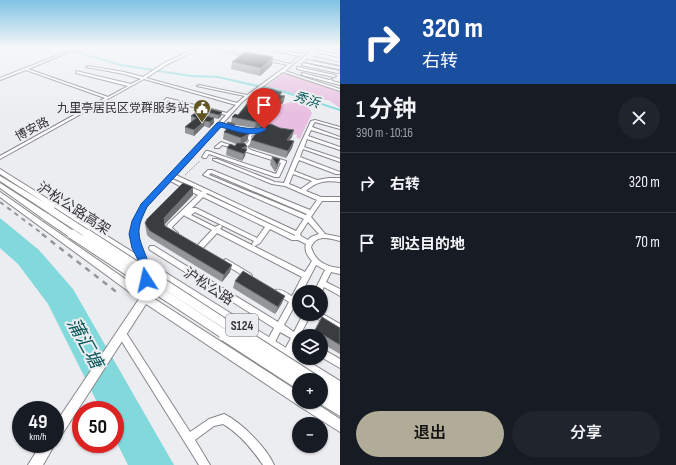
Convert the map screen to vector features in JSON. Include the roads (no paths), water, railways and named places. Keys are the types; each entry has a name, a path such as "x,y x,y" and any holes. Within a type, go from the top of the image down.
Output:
{"main road":[{"name":"沪松公路","path":"0,171 340,388"},
{"name":"沪松公路高架","path":"0,178 48,214 292,378"},
{"name":"沪松公路高架","path":"0,185 302,373"},
{"name":"S124","path":"0,194 145,298 292,394"},
{"path":"64,422 145,298 146,280 144,262"},
{"path":"328,390 340,398"},
{"path":"328,402 340,410"},
{"path":"314,409 340,426"},
{"path":"35,465 43,453"}],"street":[{"path":"0,79 22,70"},
{"path":"31,70 108,98"},
{"path":"102,70 143,78 238,104"},
{"name":"博安路","path":"0,158 156,70"},
{"path":"309,70 337,74"},
{"path":"322,70 337,74"},
{"path":"328,70 337,74 340,79"},
{"path":"144,262 137,248 134,234 136,221 144,206 219,122 238,104 284,71 340,90"},
{"path":"77,72 130,85"},
{"path":"296,72 337,74"},
{"path":"337,74 340,84"},
{"path":"199,86 248,96"},
{"path":"189,105 183,111 161,105 167,100 228,113"},
{"path":"286,185 313,121 340,128"},
{"path":"219,122 226,127"},
{"path":"242,131 251,134 268,128"},
{"path":"310,128 340,138"},
{"path":"245,148 251,141 251,134"},
{"path":"306,137 340,149"},
{"path":"204,157 208,152 277,176 284,162 248,151 245,148 241,149 220,143 217,146"},
{"path":"301,147 340,161"},
{"path":"291,172 316,181 338,180 339,170 297,158"},
{"path":"215,160 274,184 286,185 320,199 340,199"},
{"path":"310,216 206,175 210,171 310,216 324,236"},
{"path":"170,177 181,179 204,193 294,238 298,236 320,199"},
{"path":"170,177 298,236 309,243"},
{"path":"302,192 308,185 316,181"},
{"path":"179,236 169,229 170,225 204,193"},
{"path":"258,241 194,209 187,215 306,276"},
{"path":"200,247 222,223"},
{"path":"252,248 269,226"},
{"path":"340,240 324,236 312,239 309,243 309,251 315,261 329,269 340,271"},
{"path":"193,244 206,251"},
{"path":"152,248 292,334"},
{"path":"220,259 253,278"},
{"path":"303,285 315,261"},
{"path":"329,269 322,283 340,293"},
{"path":"273,289 292,300"},
{"path":"270,343 279,326 292,308"},
{"path":"328,321 340,328"},
{"path":"122,334 205,465"},
{"path":"287,353 292,345"},
{"path":"328,356 340,364"},
{"path":"188,439 212,422 224,419 236,425 248,437 270,465"}],"water":[{"name":"蒲汇塘","path":"0,218 39,250 73,289 174,465 128,465 122,453 124,453 124,401 96,401 48,304 18,264 0,248"}],"waterway":[{"name":"秀浜","path":"151,70 191,76 218,77 285,92 340,110"}],"railway":[{"path":"0,202 44,235"},
{"path":"42,234 119,294"}],"place":[{"name":"九里亭居民区党群服务站","path":"202,123"}]}
